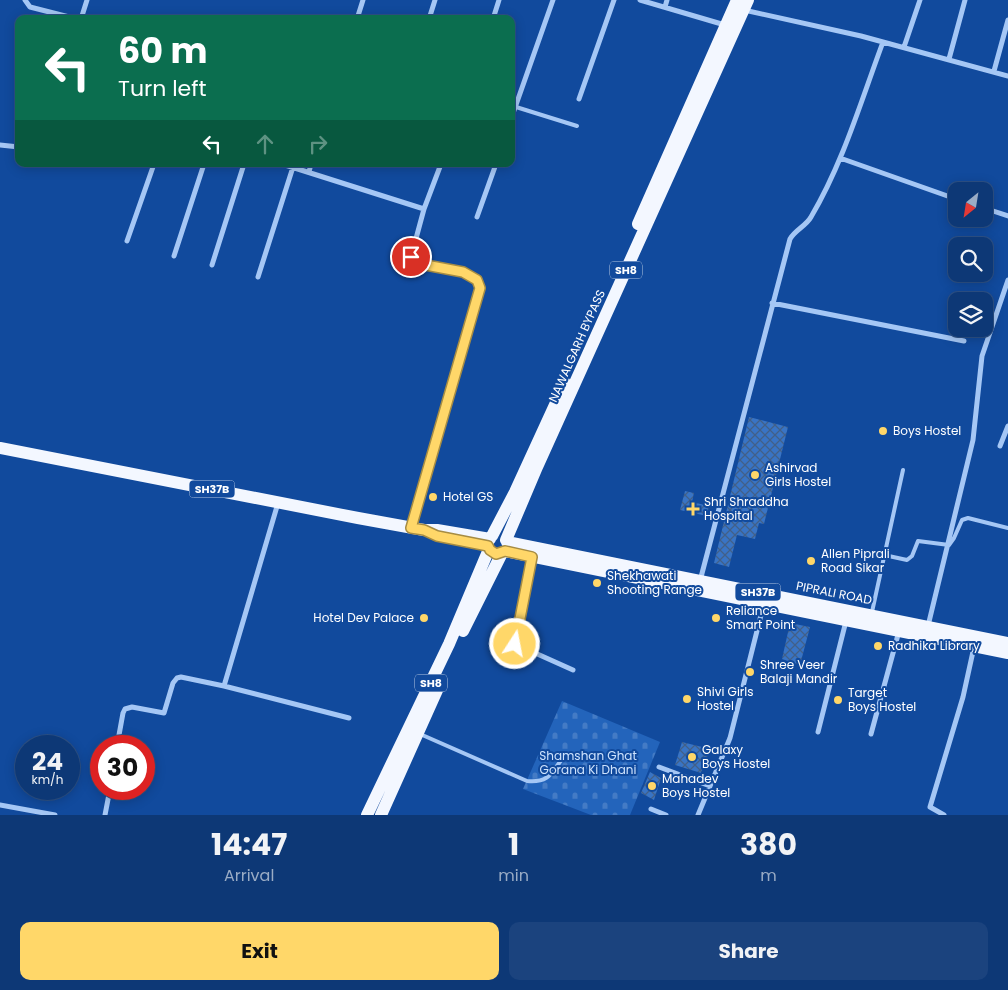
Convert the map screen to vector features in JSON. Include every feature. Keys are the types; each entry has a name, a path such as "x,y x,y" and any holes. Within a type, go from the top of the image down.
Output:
{"main road":[{"name":"NAWALGARH BYPASS","path":"505,547 532,465 594,323 726,25 743,3"},
{"name":"NAWALGARH BYPASS","path":"490,543 532,465 743,3"},
{"name":"SH37B","path":"0,448 418,529 437,530 490,543"},
{"path":"505,547 494,553 490,543 500,535 505,547 532,557 1008,653"},
{"name":"SH8","path":"381,815 418,733 490,543"},
{"name":"PIPRALI ROAD","path":"505,547 700,581 1008,643"},
{"name":"SH8","path":"367,815 452,645 505,547"}],"street":[{"path":"25,0 30,7 63,15"},
{"path":"80,15 86,0"},
{"path":"358,15 363,0"},
{"path":"430,15 435,0"},
{"path":"494,15 499,0"},
{"path":"515,101 553,0"},
{"path":"579,99 614,0"},
{"path":"640,0 726,25"},
{"path":"665,7 667,0"},
{"path":"904,47 920,0"},
{"path":"949,59 965,0"},
{"path":"743,3 1008,76"},
{"path":"994,72 1008,20"},
{"path":"700,581 790,239 793,233 810,220 840,158 882,42"},
{"path":"0,144 15,146"},
{"path":"840,158 948,196"},
{"path":"127,241 153,167"},
{"path":"174,256 203,167"},
{"path":"212,265 243,167"},
{"path":"258,277 293,167 424,210"},
{"path":"309,172 310,167"},
{"path":"418,529 480,288 477,280 463,272 412,261 411,257 424,210 440,167"},
{"path":"477,217 495,167"},
{"path":"993,211 1008,216"},
{"path":"928,626 973,440 982,356 1008,280"},
{"path":"772,303 964,341"},
{"path":"1000,446 1008,426"},
{"path":"224,686 278,502"},
{"path":"532,557 515,644 573,670"},
{"path":"698,815 730,738 764,603"},
{"path":"818,732 846,620"},
{"path":"871,734 899,631"},
{"path":"944,815 930,807 963,697 974,646"},
{"path":"119,735 123,714 126,709 132,707 164,713 173,683 177,678 182,677 349,718"},
{"path":"659,767 710,786"},
{"path":"105,815 108,800"},
{"path":"0,805 53,815"},
{"path":"651,810 666,815"}],"lane":[{"path":"515,107 577,126"},
{"path":"871,614 903,470"},
{"path":"884,555 907,560 912,556 918,541 949,544 954,538 962,520 968,518 1008,528"},
{"path":"418,733 527,781 536,782 546,779 562,759"}],"green space":[{"name":"Shamshan Ghat Gorana Ki Dhani","path":"562,701 660,742 630,815 591,815 523,789"}],"building":[{"name":"Ashirvad Girls Hostel","path":"749,417 788,427 764,524 759,523 755,539 737,535 729,567 714,563"},
{"path":"685,491 694,493 692,502 709,506 707,516 680,510"},
{"path":"790,623 810,627 800,665 782,659"},
{"name":"Galaxy Boys Hostel","path":"682,742 710,749 701,773 675,765"},
{"name":"Mahadev Boys Hostel","path":"650,772 661,778 654,800 641,793"}],"place":[{"name":"Boys Hostel","path":"883,431"},
{"name":"Ashirvad Girls Hostel","path":"755,475"},
{"name":"Hotel GS","path":"433,497"},
{"name":"Shri Shraddha Hospital","path":"693,509"},
{"name":"Allen Piprali Road Sikar","path":"811,561"},
{"name":"Shekhawati Shooting Range","path":"597,583"},
{"name":"Hotel Dev Palace","path":"424,618"},
{"name":"Reliance Smart Point","path":"716,618"},
{"name":"Radhika Library","path":"878,646"},
{"name":"Shree Veer Balaji Mandir","path":"750,672"},
{"name":"Shivi Girls Hostel","path":"687,699"},
{"name":"Target Boys Hostel","path":"838,700"},
{"name":"Galaxy Boys Hostel","path":"692,757"},
{"name":"Mahadev Boys Hostel","path":"652,786"}],"route":[{"path":"411,257 415,263 463,272 477,280 480,288 411,528 424,530 437,536 488,546 496,554 505,551 532,557 515,644"}]}
